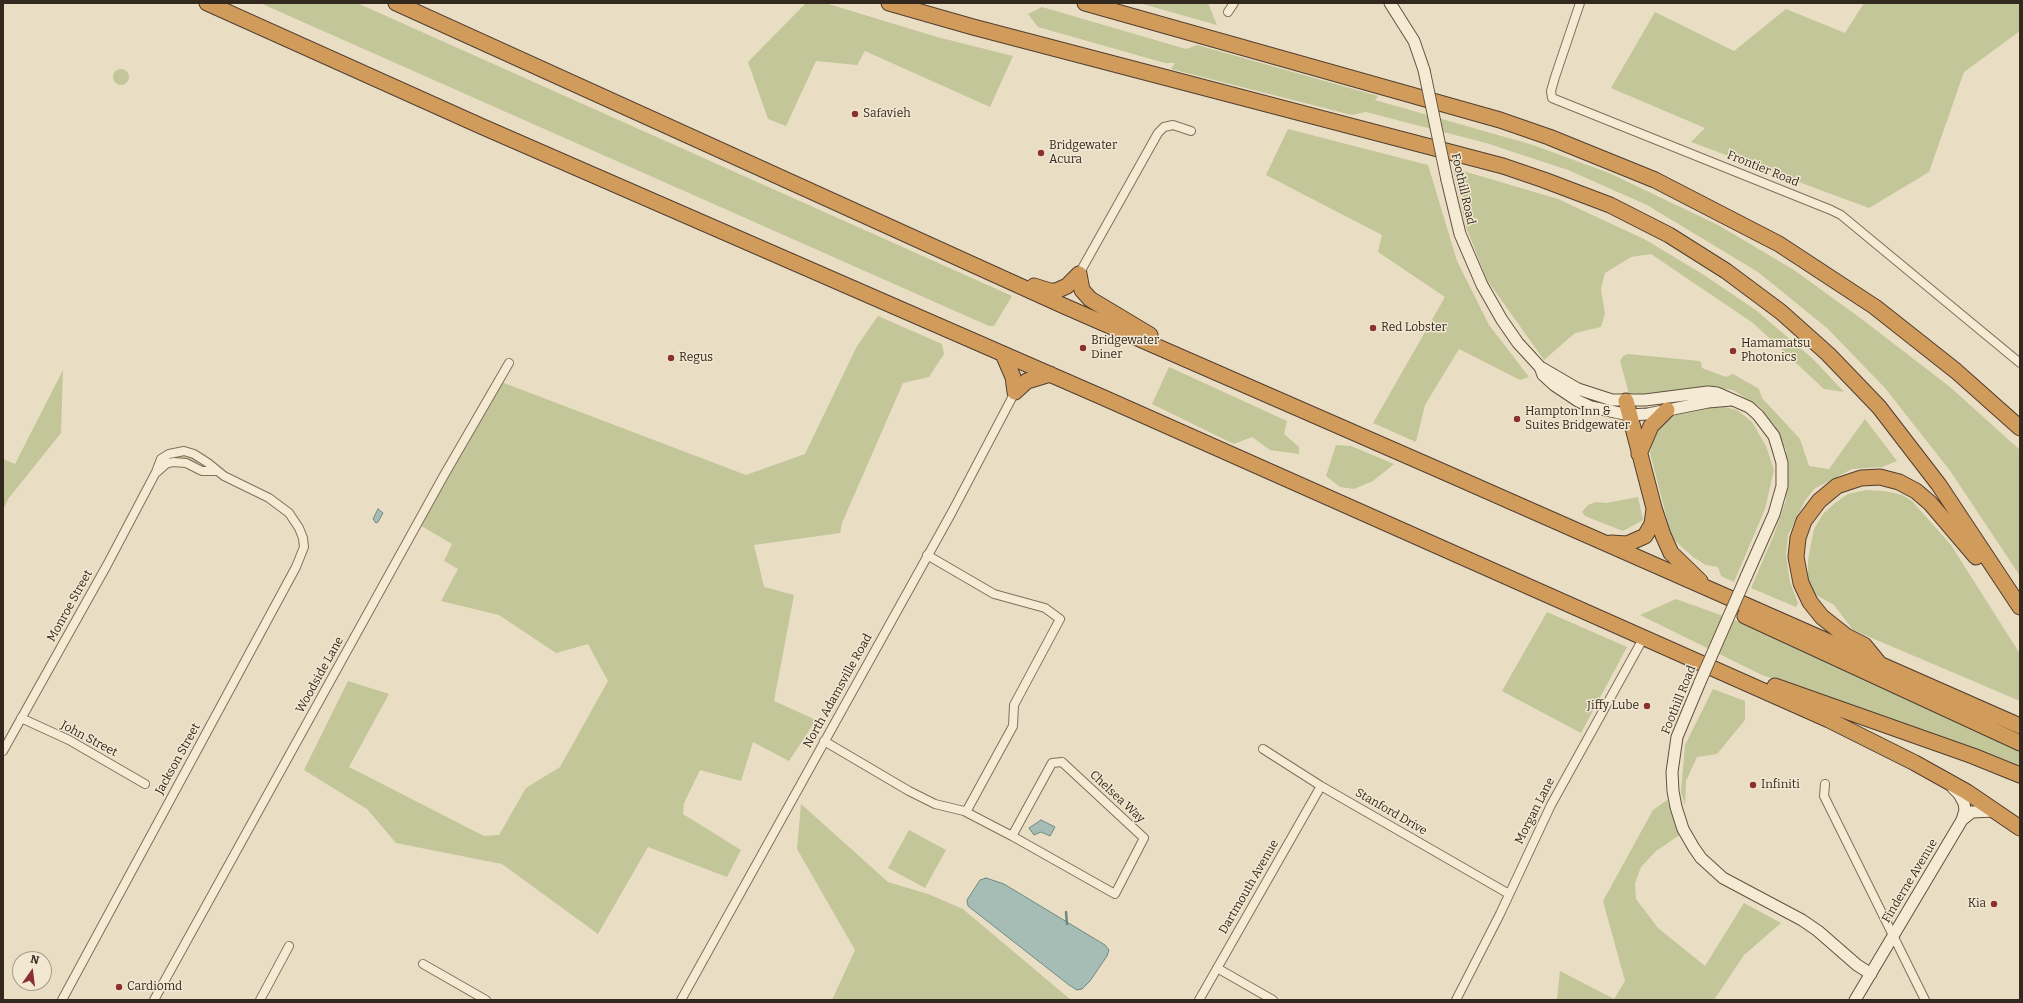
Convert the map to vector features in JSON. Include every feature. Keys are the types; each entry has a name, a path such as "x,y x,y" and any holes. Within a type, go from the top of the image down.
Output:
{"highway":[{"path":"207,3 483,127 1050,374 1732,676 1868,738 1942,778 1997,811 2020,828"},
{"path":"396,3 994,275 2020,726"},
{"path":"889,3 973,27 1485,161 1544,180 1629,214 1669,235 1726,271 1781,312 1828,354 1879,407 1920,459 2020,607"},
{"path":"1085,3 1500,120 1549,137 1655,180 1710,207 1779,244 1869,303 1956,371 2020,428"},
{"path":"994,275 1050,291 1056,291 1067,286 1079,274"},
{"path":"1079,274 1082,290 1090,299 1188,361"},
{"path":"1003,354 1013,377 1015,392 1032,379 1050,374"},
{"path":"1628,408 1639,454 1663,535 1671,553 1707,588"},
{"path":"1639,454 1651,426 1667,410"},
{"path":"1880,665 1864,645 1846,636 1822,617 1810,602 1801,584 1796,557 1798,538 1804,521 1824,495 1845,483 1871,477 1889,479 1907,485 1930,503 1978,560 1994,568"},
{"path":"1597,540 1627,544 1640,539 1649,530 1654,508"},
{"path":"1639,558 1648,572 2020,743"},
{"path":"1732,676 1766,682 2020,774"}],"street":[{"path":"1228,12 1234,3"},
{"name":"Foothill Road","path":"1390,3 1414,41 1424,70 1460,234 1482,285 1518,343 1540,367 1543,375 1554,386 1578,401 1603,410 1628,408 1708,392 1717,393 1748,407 1758,414 1774,436 1782,463 1779,498 1774,514 1677,737 1673,753 1672,791 1686,836 1701,858 1722,878 1802,920 1818,931 1857,965 1871,974"},
{"name":"Frontier Road","path":"1580,3 1555,77 1551,91 1552,98 1831,210 1842,216 2020,363"},
{"path":"1079,274 1158,133 1164,127 1173,125 1190,131"},
{"name":"Woodside Lane","path":"154,1000 439,484 509,363"},
{"name":"North Adamsville Road","path":"681,1000 975,470 1015,392"},
{"name":"Foothill Road","path":"1628,408 1667,410 1731,400"},
{"name":"Monroe Street","path":"3,751 107,565 156,472 161,459 169,454 184,451 194,454 208,462 217,471"},
{"path":"156,472 166,464 173,462 186,463 202,471 217,471"},
{"name":"Jackson Street","path":"62,1000 296,567 304,547 304,538 289,513 276,502 217,471"},
{"path":"927,555 994,594 1045,608 1060,619 1014,705 1013,726 966,812"},
{"name":"Morgan Lane","path":"1456,1000 1510,894 1551,805 1644,637"},
{"name":"John Street","path":"21,718 69,740 145,784"},
{"name":"Chelsea Way","path":"824,742 909,791 935,804 966,812 1115,894 1144,838 1062,762 1052,763 1012,836"},
{"name":"Stanford Drive","path":"1262,749 1321,786 1510,894"},
{"name":"Finderne Avenue","path":"1855,1000 1962,820 1965,810 1962,798 1942,778"},
{"path":"1825,784 1824,796 1925,1000"},
{"name":"Dartmouth Avenue","path":"1199,1000 1321,786"},
{"path":"1962,820 1972,812 1997,811"},
{"path":"260,1000 289,946"},
{"path":"423,964 486,1000"},
{"path":"1217,968 1273,1000"}],"green space":[{"path":"260,3 357,3 1012,296 994,326 989,326"},
{"path":"806,3 825,3 937,37 1013,56 990,107 865,51 857,65 816,61 786,126 768,119 748,62"},
{"path":"1139,3 1208,3 1217,25"},
{"path":"1864,3 2020,3 2020,31 1964,72 1929,172 1869,208 1691,142 1705,128 1611,88 1655,12 1734,51 1786,9 1845,33"},
{"path":"1042,7 1186,49 1197,45 1378,96 1375,100 1533,145 1609,173 1718,225 1794,270 1863,320 1950,387 2020,450 2020,576 1951,472 1885,388 1827,328 1758,272 1647,205 1568,170 1486,143 1366,112 1352,115 1171,69 1175,63 1165,63 1038,27 1028,14"},
{"path":"118,69 124,69 129,74 127,83 124,85 118,85 113,80 113,74"},
{"path":"1288,129 1428,165 1457,261 1489,325 1529,377 1520,380 1459,349 1425,405 1416,442 1373,423 1445,297 1378,252 1382,235 1266,175"},
{"path":"1453,168 1558,199 1646,240 1704,275 1757,311 1813,359 1844,392 1824,389 1753,323 1651,254 1631,257 1605,273 1601,289 1605,314 1601,327 1575,333 1544,360 1487,280 1466,227"},
{"path":"878,316 942,344 944,354 929,377 903,383 842,523 840,533 754,545 764,587 794,595 774,701 816,720 789,761 753,742 741,781 700,770 684,803 683,814 741,850 727,877 648,847 598,934 502,864 396,843 367,809 304,770 348,681 389,694 349,767 484,836 499,835 526,788 560,767 608,681 588,644 556,653 499,615 441,601 458,569 444,561 452,544 418,524 496,380 746,475 805,454 857,346"},
{"path":"1628,354 1699,361 1701,362 1702,368 1726,377 1733,374 1759,389 1762,398 1800,439 1809,466 1829,469 1865,419 1897,461 1882,467 1852,469 1814,489 1805,501 1788,535 1786,555 1790,582 1798,603 1796,607 1751,588 1773,537 1786,500 1786,450 1774,425 1760,407 1733,390 1716,388 1641,397 1641,394 1629,394 1620,361 1623,356"},
{"path":"1169,367 1287,421 1284,434 1299,447 1299,454 1270,450 1252,437 1234,444 1152,404"},
{"path":"63,370 61,433 8,499 3,510 3,459 15,464"},
{"path":"1718,405 1737,410 1752,422 1766,446 1774,470 1765,509 1734,582 1721,576 1718,567 1706,565 1693,557 1672,538 1650,453 1653,437 1662,423 1673,413"},
{"path":"1336,445 1351,446 1394,464 1373,481 1354,489 1340,487 1326,476"},
{"path":"188,455 201,462 194,463 180,458 166,461 168,457"},
{"path":"1866,490 1884,491 1902,495 1912,501 1951,545 2020,654 2020,701 1853,630 1834,605 1814,594 1808,578 1808,560 1814,529 1823,514 1835,503 1848,494"},
{"path":"1638,497 1643,520 1623,531 1585,516 1582,512 1588,505 1596,502 1606,503"},
{"path":"1676,599 1737,621 2020,751 2020,767 1949,739 1762,675 1640,615"},
{"path":"1547,612 1627,647 1581,733 1502,691"},
{"path":"1713,689 1745,701 1745,720 1717,754 1697,757 1686,781 1685,805 1681,792 1685,745"},
{"path":"1667,800 1681,834 1656,851 1641,867 1635,883 1636,899 1658,928 1705,966 1744,903 1781,923 1744,955 1714,1000 1557,1000 1560,971 1614,999 1625,981 1603,901 1653,810"},
{"path":"801,804 888,882 928,894 963,909 1071,1000 832,1000 855,950 797,849"},
{"path":"909,830 946,850 925,888 888,868"}],"water":[{"path":"378,509 383,513 376,523 373,519"},
{"path":"1041,820 1055,827 1050,836 1041,832 1034,835 1029,828"},
{"path":"986,878 1004,884 1105,945 1109,950 1107,956 1090,981 1082,989 1077,990 1069,985 968,906 967,900 980,880"}],"waterway":[{"path":"1066,912 1067,924"}],"place":[{"name":"Safavieh","path":"855,114"},
{"name":"Bridgewater Acura","path":"1041,153"},
{"name":"Red Lobster","path":"1373,328"},
{"name":"Bridgewater Diner","path":"1083,348"},
{"name":"Hamamatsu Photonics","path":"1733,351"},
{"name":"Regus","path":"671,358"},
{"name":"Hampton Inn & Suites Bridgewater","path":"1517,419"},
{"name":"Jiffy Lube","path":"1647,706"},
{"name":"Infiniti","path":"1753,785"},
{"name":"Kia","path":"1994,904"},
{"name":"Cardiomd","path":"119,987"}]}
